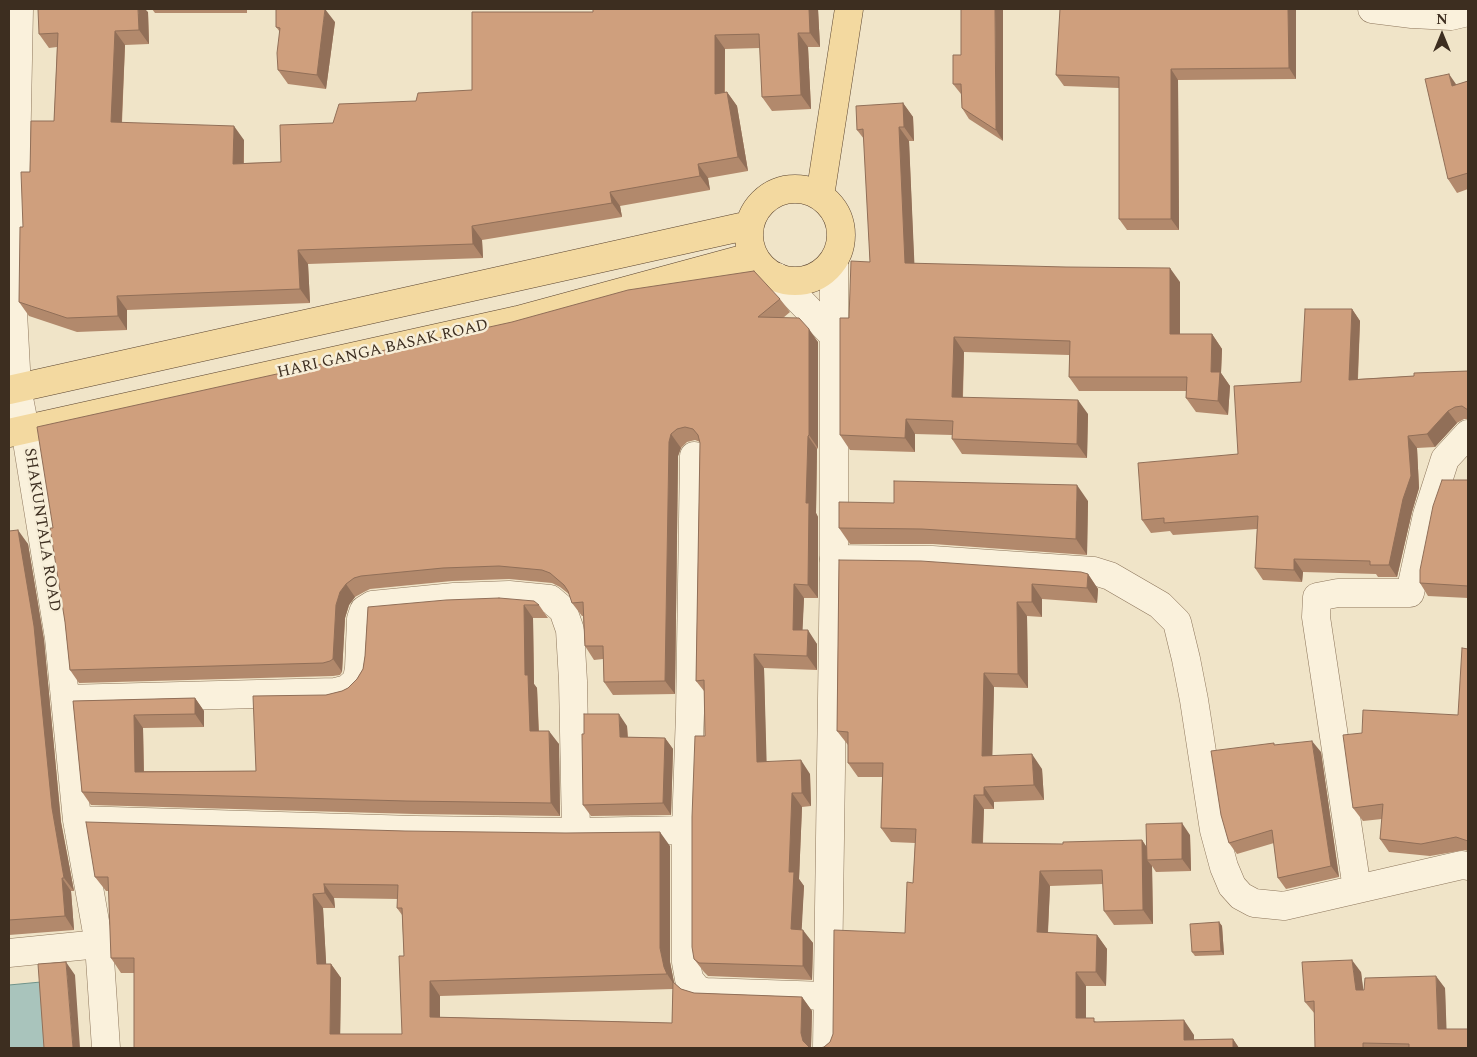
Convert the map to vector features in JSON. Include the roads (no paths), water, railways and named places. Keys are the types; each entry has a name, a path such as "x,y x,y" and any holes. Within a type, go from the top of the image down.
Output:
{"main road":[{"path":"820,196 849,9"},
{"path":"792,189 807,190 820,196 831,206 839,219 842,234 840,248 834,262 823,272 809,279 792,281 777,277 764,269 754,256 750,240 750,225 756,211 765,200 778,192 792,189"},
{"path":"13,389 750,225"},
{"name":"HARI GANGA BASAK ROAD","path":"17,431 518,320 754,256"}],"street":[{"name":"SHAKUNTALA ROAD","path":"18,9 12,312 13,389 17,431 59,638 77,820 99,944 106,1048"},
{"path":"1372,9 1451,16 1468,12"},
{"path":"827,1048 834,559 834,262"},
{"path":"777,277 833,335"},
{"path":"1358,889 1316,617 1317,597 1338,594 1410,593 1427,515 1445,459 1468,434"},
{"path":"694,456 686,830 686,962 689,978 696,989 705,992 827,996"},
{"path":"834,559 932,560 1094,571 1110,576 1160,605 1177,622 1192,692 1214,830 1224,867 1232,886 1241,896 1254,903 1284,906 1462,865 1468,866"},
{"path":"65,699 335,692 347,689 354,684 357,678 361,619 364,610 372,605 454,597 500,596 550,599 563,610 570,630 574,680 576,832"},
{"path":"77,820 424,830 576,832 686,830"},
{"path":"9,953 99,944"}],"water":[{"path":"41,982 45,1048 9,1048 9,985"}]}
